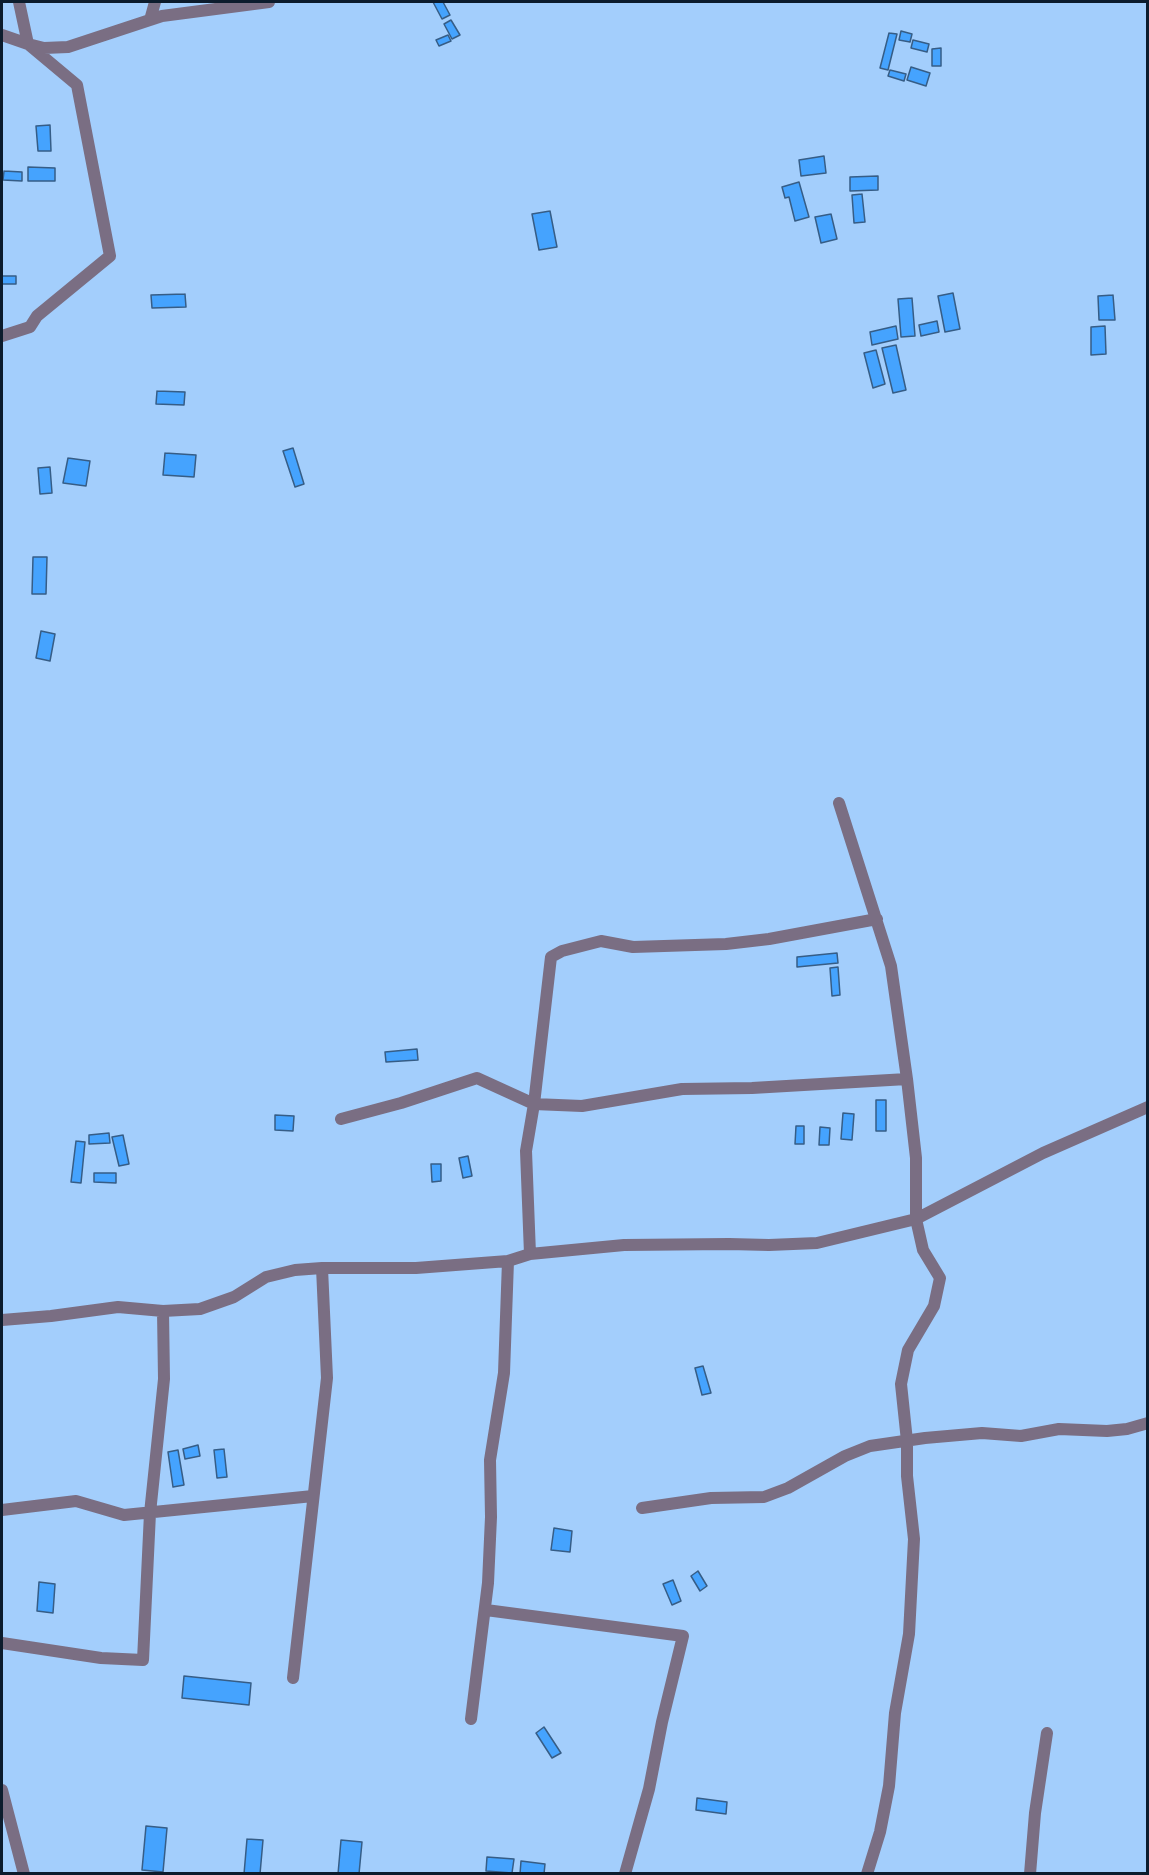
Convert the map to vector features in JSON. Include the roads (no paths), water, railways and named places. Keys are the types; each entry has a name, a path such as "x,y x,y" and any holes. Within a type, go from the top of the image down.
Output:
{"street":[{"path":"2,336 30,327 37,316 110,256 77,85 28,44 19,2"},
{"path":"150,21 155,2"},
{"path":"2,35 44,48 68,46 150,21 190,12 269,2"},
{"path":"839,803 891,966 916,1158 915,1219 922,1250 939,1278 934,1306 908,1350 901,1384 914,1539 909,1634 895,1713 889,1786 880,1832 867,1874"},
{"path":"530,1254 526,1151 534,1104 551,957 562,951 601,940 633,947 726,944 769,939 877,919"},
{"path":"341,1119 401,1103 477,1078 534,1104 582,1106 682,1089 752,1088 907,1078"},
{"path":"2,1320 118,1307 163,1311 200,1308 234,1297 266,1277 295,1270 416,1268 508,1261 530,1254 624,1245 817,1243 915,1219 1043,1153 1148,1107"},
{"path":"471,1719 486,1610 491,1517 490,1460 504,1373 508,1261"},
{"path":"293,1678 327,1378 322,1268"},
{"path":"2,1643 101,1658 143,1660 150,1513 164,1379 163,1311"},
{"path":"642,1508 711,1498 764,1497 788,1488 845,1456 870,1446 982,1432 1021,1436 1059,1429 1127,1430 1148,1423"},
{"path":"2,1510 76,1501 124,1515 313,1496"},
{"path":"486,1610 683,1636 662,1722 649,1789 625,1874"},
{"path":"1029,1874 1047,1733"},
{"path":"2,1790 24,1874"}]}
